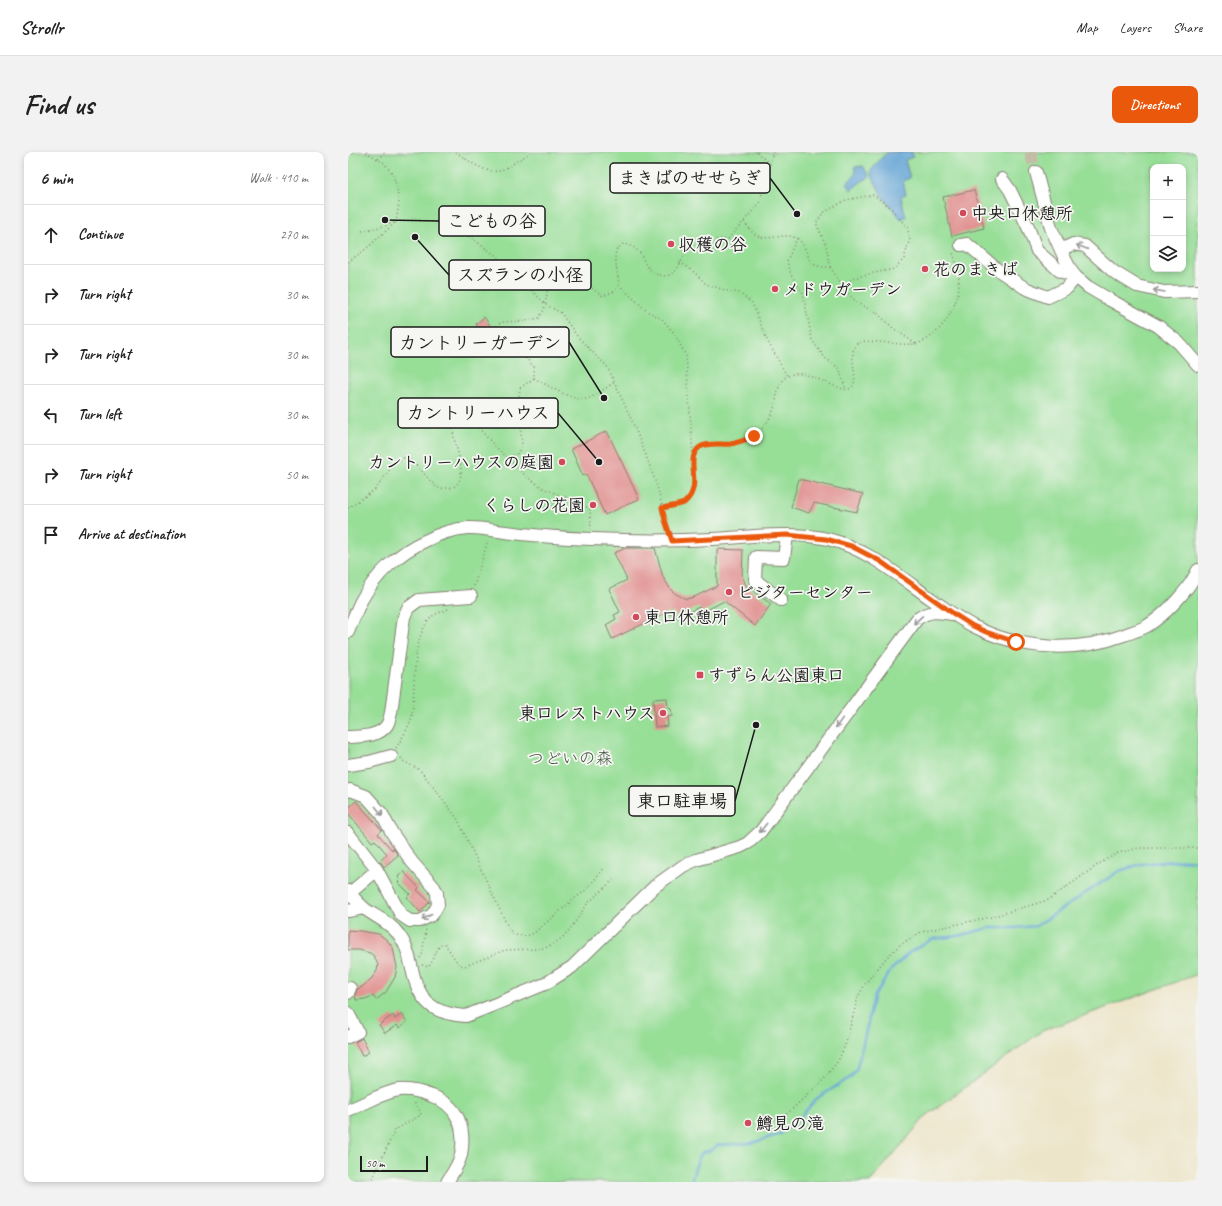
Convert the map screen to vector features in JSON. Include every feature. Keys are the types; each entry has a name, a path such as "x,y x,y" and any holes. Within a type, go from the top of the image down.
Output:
{"street":[{"path":"1036,172 1051,228 1072,272 1076,277 1104,297 1158,326 1179,343 1198,365"},
{"path":"1002,179 1010,190 1028,227 1037,251 1060,271 1076,277"},
{"path":"957,249 967,244 998,270 1025,288 1048,298 1067,288 1076,277"},
{"path":"1061,250 1073,244 1085,246 1114,272 1137,286 1164,292 1198,291"},
{"path":"348,632 361,601 377,578 403,554 425,540 448,532 469,528 507,533 592,539 672,541 787,535 826,539 851,546 880,561 973,626 986,632 1034,646 1050,648 1082,645 1115,638 1146,627 1183,593 1195,577 1198,570"},
{"path":"781,600 755,580 756,557 784,558 787,535"},
{"path":"348,738 370,735 379,732 388,725 404,617 408,608 419,600 471,596"},
{"path":"377,870 349,892 364,908 381,919 399,934 407,950 415,983 424,1000 435,1009 453,1016 466,1016 545,984 572,966 655,886 684,866 696,860 729,851 748,843 764,826 854,702 917,619 934,611 954,614"},
{"path":"348,765 369,762 391,756"},
{"path":"348,791 350,790 366,796 382,814 392,833 412,862 434,887 437,893 438,904 432,914 420,920 410,922 401,915 377,870 348,833"},
{"path":"348,911 364,908"},
{"path":"348,1014 358,1032 348,1037"},
{"path":"348,1110 391,1092 404,1090 417,1091 441,1099 450,1105 457,1115 461,1127 462,1140 460,1156 447,1182"}],"path":[{"path":"348,156 355,152"},
{"path":"348,262 366,249 396,222 399,203 398,189 393,174 384,163 366,152"},
{"path":"378,159 385,152"},
{"path":"456,152 486,170 499,171 528,154"},
{"path":"757,152 770,164"},
{"path":"662,508 684,502 692,494 695,483 686,356 674,333 662,319 647,311 619,286 615,257 616,250 623,244 631,245 641,254 647,267 656,274 662,276 669,275 676,271 690,242 728,239 758,204 773,152"},
{"path":"842,284 864,275 894,270 904,259 910,238 907,227 889,206 873,195 846,200 823,213 816,223 826,245 830,268 842,284 844,290 859,304 877,313 893,328 916,344"},
{"path":"362,231 396,222 415,219 440,223 472,238 503,261 545,304 561,313 577,336 607,366 615,382 645,453 657,486 665,520 672,541"},
{"path":"744,222 752,233 766,238 786,236 797,238 804,247 810,262 818,267 830,268"},
{"path":"797,238 787,261 791,274 803,293 812,340 825,358 839,368 846,390"},
{"path":"693,462 694,455 700,447 713,444 729,444 744,441 754,436 764,428 773,411 781,380 787,376 801,374 820,380 828,385 846,390 850,389 854,386 855,381 852,355 854,348 861,341 900,345 916,344 934,334 944,323 957,300 960,283 957,249"},
{"path":"680,262 694,272 706,284 728,291 740,292 752,303 768,340 787,376"},
{"path":"496,326 502,322 525,321 539,318 544,310 550,278 562,271 570,273 603,296 613,292 619,286"},
{"path":"485,342 492,348 515,353 528,359 534,366 534,378"},
{"path":"534,378 574,398 584,399 592,397 615,382"},
{"path":"508,458 518,453 522,444 518,404 520,388 534,378"},
{"path":"348,508 376,489 395,462 406,457 415,464 437,488 456,486 460,479 460,465 452,425 457,419 468,416 493,444 527,477 543,488 562,496 578,500 590,510 592,539"},
{"path":"471,596 491,530"},
{"path":"391,756 402,739 412,716 414,674 419,639 426,624 434,616 448,609"},
{"path":"391,756 399,755 403,761 420,770 457,818 509,929 514,935 527,936 534,933 586,890 605,867"},
{"path":"748,1123 778,1119 788,1114 823,1080 838,1061 846,1043 858,997 865,984 886,958 901,944 921,932 991,917 1048,900 1102,862 1118,853 1139,848 1198,848"},
{"path":"417,956 423,966 428,967 432,962 438,947 445,944 459,965 466,966 505,950 539,949 548,947 562,938 571,928 587,904 613,880"},
{"path":"419,959 422,955 427,917"},
{"path":"371,1182 395,1130 421,1115 420,1111 404,1090"}],"green space":[{"name":"つどいの森","path":"348,152 1198,152 1198,974 1042,1031 926,1116 870,1182 348,1182"}],"water":[{"path":"889,152 912,152 913,157 905,160 910,178 903,181 906,194 901,197 906,217 901,219 882,196 870,172 883,156"},
{"path":"863,166 870,177 862,181 851,190 847,183 854,176 856,171 854,167"}],"building":[{"name":"中央口休憩所","path":"974,190 984,228 952,236 943,197"},
{"path":"484,317 492,328 483,334 476,324"},
{"path":"607,431 639,499 605,515 586,474 583,476 571,449"},
{"path":"799,479 863,494 857,512 814,503 809,513 791,507"},
{"path":"626,548 655,548 663,577 671,590 686,599 694,597 717,586 717,549 743,550 742,576 747,587 771,604 755,626 724,601 701,613 699,607 677,618 674,612 669,614 668,612 612,639 606,625 616,619 614,615 620,612 609,589 627,580 614,553"},
{"name":"東口レストハウス","path":"667,698 668,708 671,709 672,716 667,717 668,726 655,727 653,699"},
{"path":"356,801 382,830 378,834 392,850 393,848 398,855 384,867 380,861 387,854 375,840 372,842 348,813 348,808"},
{"path":"403,871 419,888 417,890 430,902 420,912 407,897 410,894 398,882 400,880 398,877"},
{"path":"348,930 379,934 387,940 393,948 397,967 395,977 386,992 376,1000 373,996 356,1000 355,995 357,989 362,987 372,978 377,971 378,965 374,956 370,953 359,950 348,950"},
{"path":"402,1014 407,1022 399,1028 397,1025 385,1033 379,1025 393,1015 395,1019"},
{"path":"362,1038 369,1052 362,1056 355,1042"}],"waterway":[{"path":"691,1182 699,1156 703,1152 710,1151 718,1145 752,1143 780,1134 799,1119 816,1099 851,1077 857,1068 874,997 891,970 910,952 933,939 958,936 989,928 1036,926 1119,871 1141,864 1185,860 1198,861"}],"tunnel":[{"path":"1030,152 1036,172"}],"place":[{"name":"中央口休憩所","path":"963,213"},
{"name":"まきばのせせらぎ","path":"797,214"},
{"name":"こどもの谷","path":"385,220"},
{"name":"スズランの小径","path":"415,237"},
{"name":"収穫の谷","path":"671,244"},
{"name":"花のまきば","path":"925,269"},
{"name":"メドウガーデン","path":"775,289"},
{"name":"カントリーガーデン","path":"604,398"},
{"name":"カントリーハウスの庭園","path":"562,462"},
{"name":"カントリーハウス","path":"599,462"},
{"name":"くらしの花園","path":"593,505"},
{"name":"ビジターセンター","path":"729,592"},
{"name":"東口休憩所","path":"636,617"},
{"name":"すずらん公園東口","path":"700,675"},
{"name":"東口レストハウス","path":"663,713"},
{"name":"東口駐車場","path":"756,725"},
{"name":"鱒見の滝","path":"748,1123"}],"route":[{"path":"754,436 744,441 729,444 713,444 700,447 694,455 693,462 695,483 692,494 684,502 662,508 672,541 787,535 826,539 851,546 880,561 973,626 1016,642"}]}
